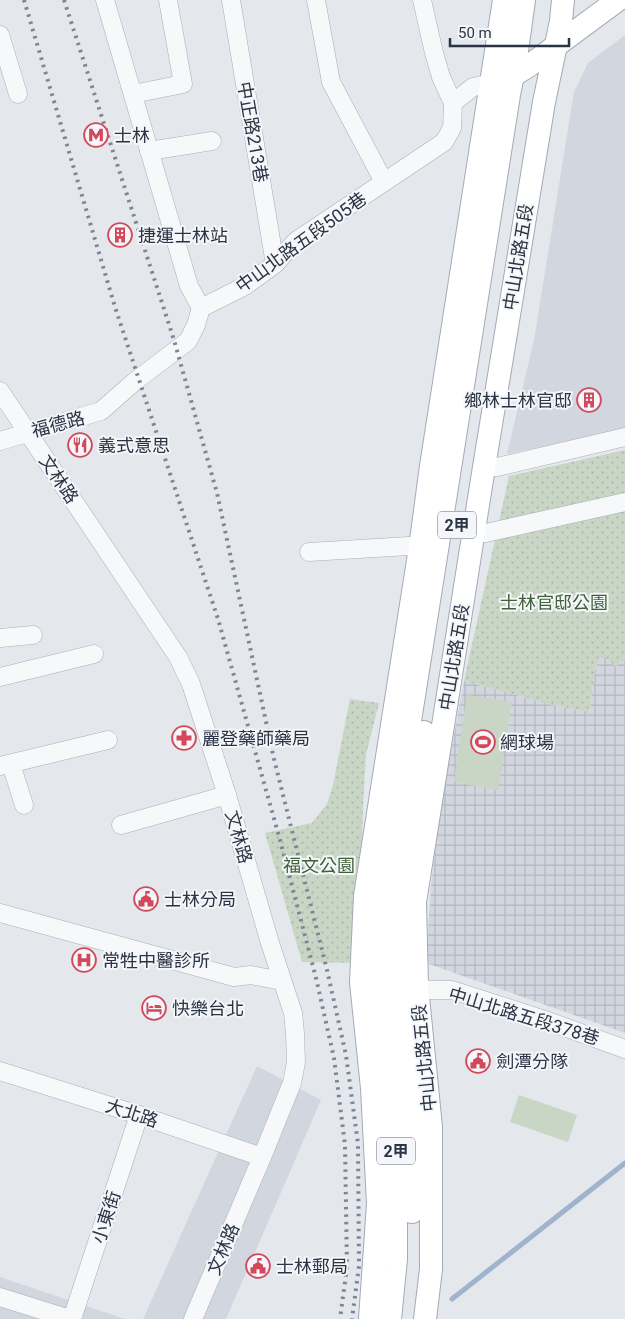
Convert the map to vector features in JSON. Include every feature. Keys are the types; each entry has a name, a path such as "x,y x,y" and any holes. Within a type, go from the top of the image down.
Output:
{"main road":[{"name":"中山北路五段","path":"504,0 511,75"},
{"name":"中山北路五段","path":"370,1319 378,1204 372,1088 389,985 395,971 398,898 495,236 511,75 516,58 524,0"},
{"name":"中山北路五段","path":"511,75 539,0"},
{"name":"中山北路五段","path":"425,1319 431,1260 432,1127 425,1082 389,985 364,896 420,548 448,419 495,236 544,102 564,0"},
{"path":"511,75 555,47 618,0"},
{"name":"中山北路五段","path":"390,1319 396,1259 396,1152 382,1015 389,985 415,902 484,467 495,236"},
{"name":"中山北路五段","path":"389,985 382,898 448,419"},
{"name":"中山北路五段","path":"404,1319 411,1263 412,1151 425,1082"}],"street":[{"path":"105,0 189,286 202,308"},
{"path":"133,94 183,84 168,0"},
{"name":"中正路213巷","path":"231,0 275,264"},
{"path":"316,0 331,82 384,182"},
{"path":"422,0 441,77 454,102 473,87 511,75"},
{"path":"0,35 18,94"},
{"name":"中山北路五段505巷","path":"202,308 245,286 275,264 296,241 444,142 452,128 454,102"},
{"path":"149,151 212,141"},
{"name":"福德路","path":"0,441 101,411 134,382 188,341 202,308"},
{"name":"文林路","path":"0,391 178,658 192,684 293,1013 296,1062 292,1083 193,1319"},
{"path":"484,467 496,467 625,438"},
{"path":"474,532 486,533 625,502"},
{"path":"309,552 409,546 420,548"},
{"path":"0,638 33,635"},
{"path":"0,677 94,654"},
{"path":"24,805 6,765 108,740"},
{"path":"121,825 227,795"},
{"path":"0,913 234,977 252,975 282,982"},
{"name":"中山北路五段378巷","path":"389,985 430,990 452,990 545,1020 625,1049"},
{"name":"大北路","path":"0,1071 139,1115 262,1157"},
{"name":"小東街","path":"71,1319 139,1115"},
{"path":"0,1297 71,1319"}],"shaded area":[{"path":"625,35 625,429 507,454 534,340 574,92 588,63"},
{"path":"600,657 625,661 625,1033 426,963 431,885 442,799 464,681 561,707 589,711 595,670"},
{"path":"257,1066 321,1100 226,1319 143,1319"},
{"path":"0,1277 125,1319 0,1319"}],"green space":[{"name":"士林官邸公園","path":"625,450 625,661 620,661 616,667 606,658 600,658 595,670 589,712 561,707 464,681 509,476"},
{"name":"網球場","path":"467,695 512,702 498,790 454,782"},
{"name":"福文公園","path":"350,699 379,703 366,754 358,963 302,962 265,833 312,823 327,804 333,785"},
{"path":"519,1095 577,1115 568,1142 510,1122"}],"waterway":[{"path":"452,1299 625,1163"}],"railway":[{"path":"24,0 115,307 218,619 280,840 316,978 334,1058 345,1145 347,1267 340,1319"},
{"path":"64,0 174,340 217,493 274,759 327,970 346,1055 358,1144 359,1266 352,1319"}],"place":[{"name":"士林","path":"96,135"},
{"name":"捷運士林站","path":"120,235"},
{"name":"鄉林士林官邸","path":"589,400"},
{"name":"義式意思","path":"80,445"},
{"name":"麗登藥師藥局","path":"184,738"},
{"name":"網球場","path":"483,742"},
{"name":"士林分局","path":"146,899"},
{"name":"常牲中醫診所","path":"84,960"},
{"name":"快樂台北","path":"154,1008"},
{"name":"劍潭分隊","path":"478,1061"},
{"name":"士林郵局","path":"258,1266"}]}
